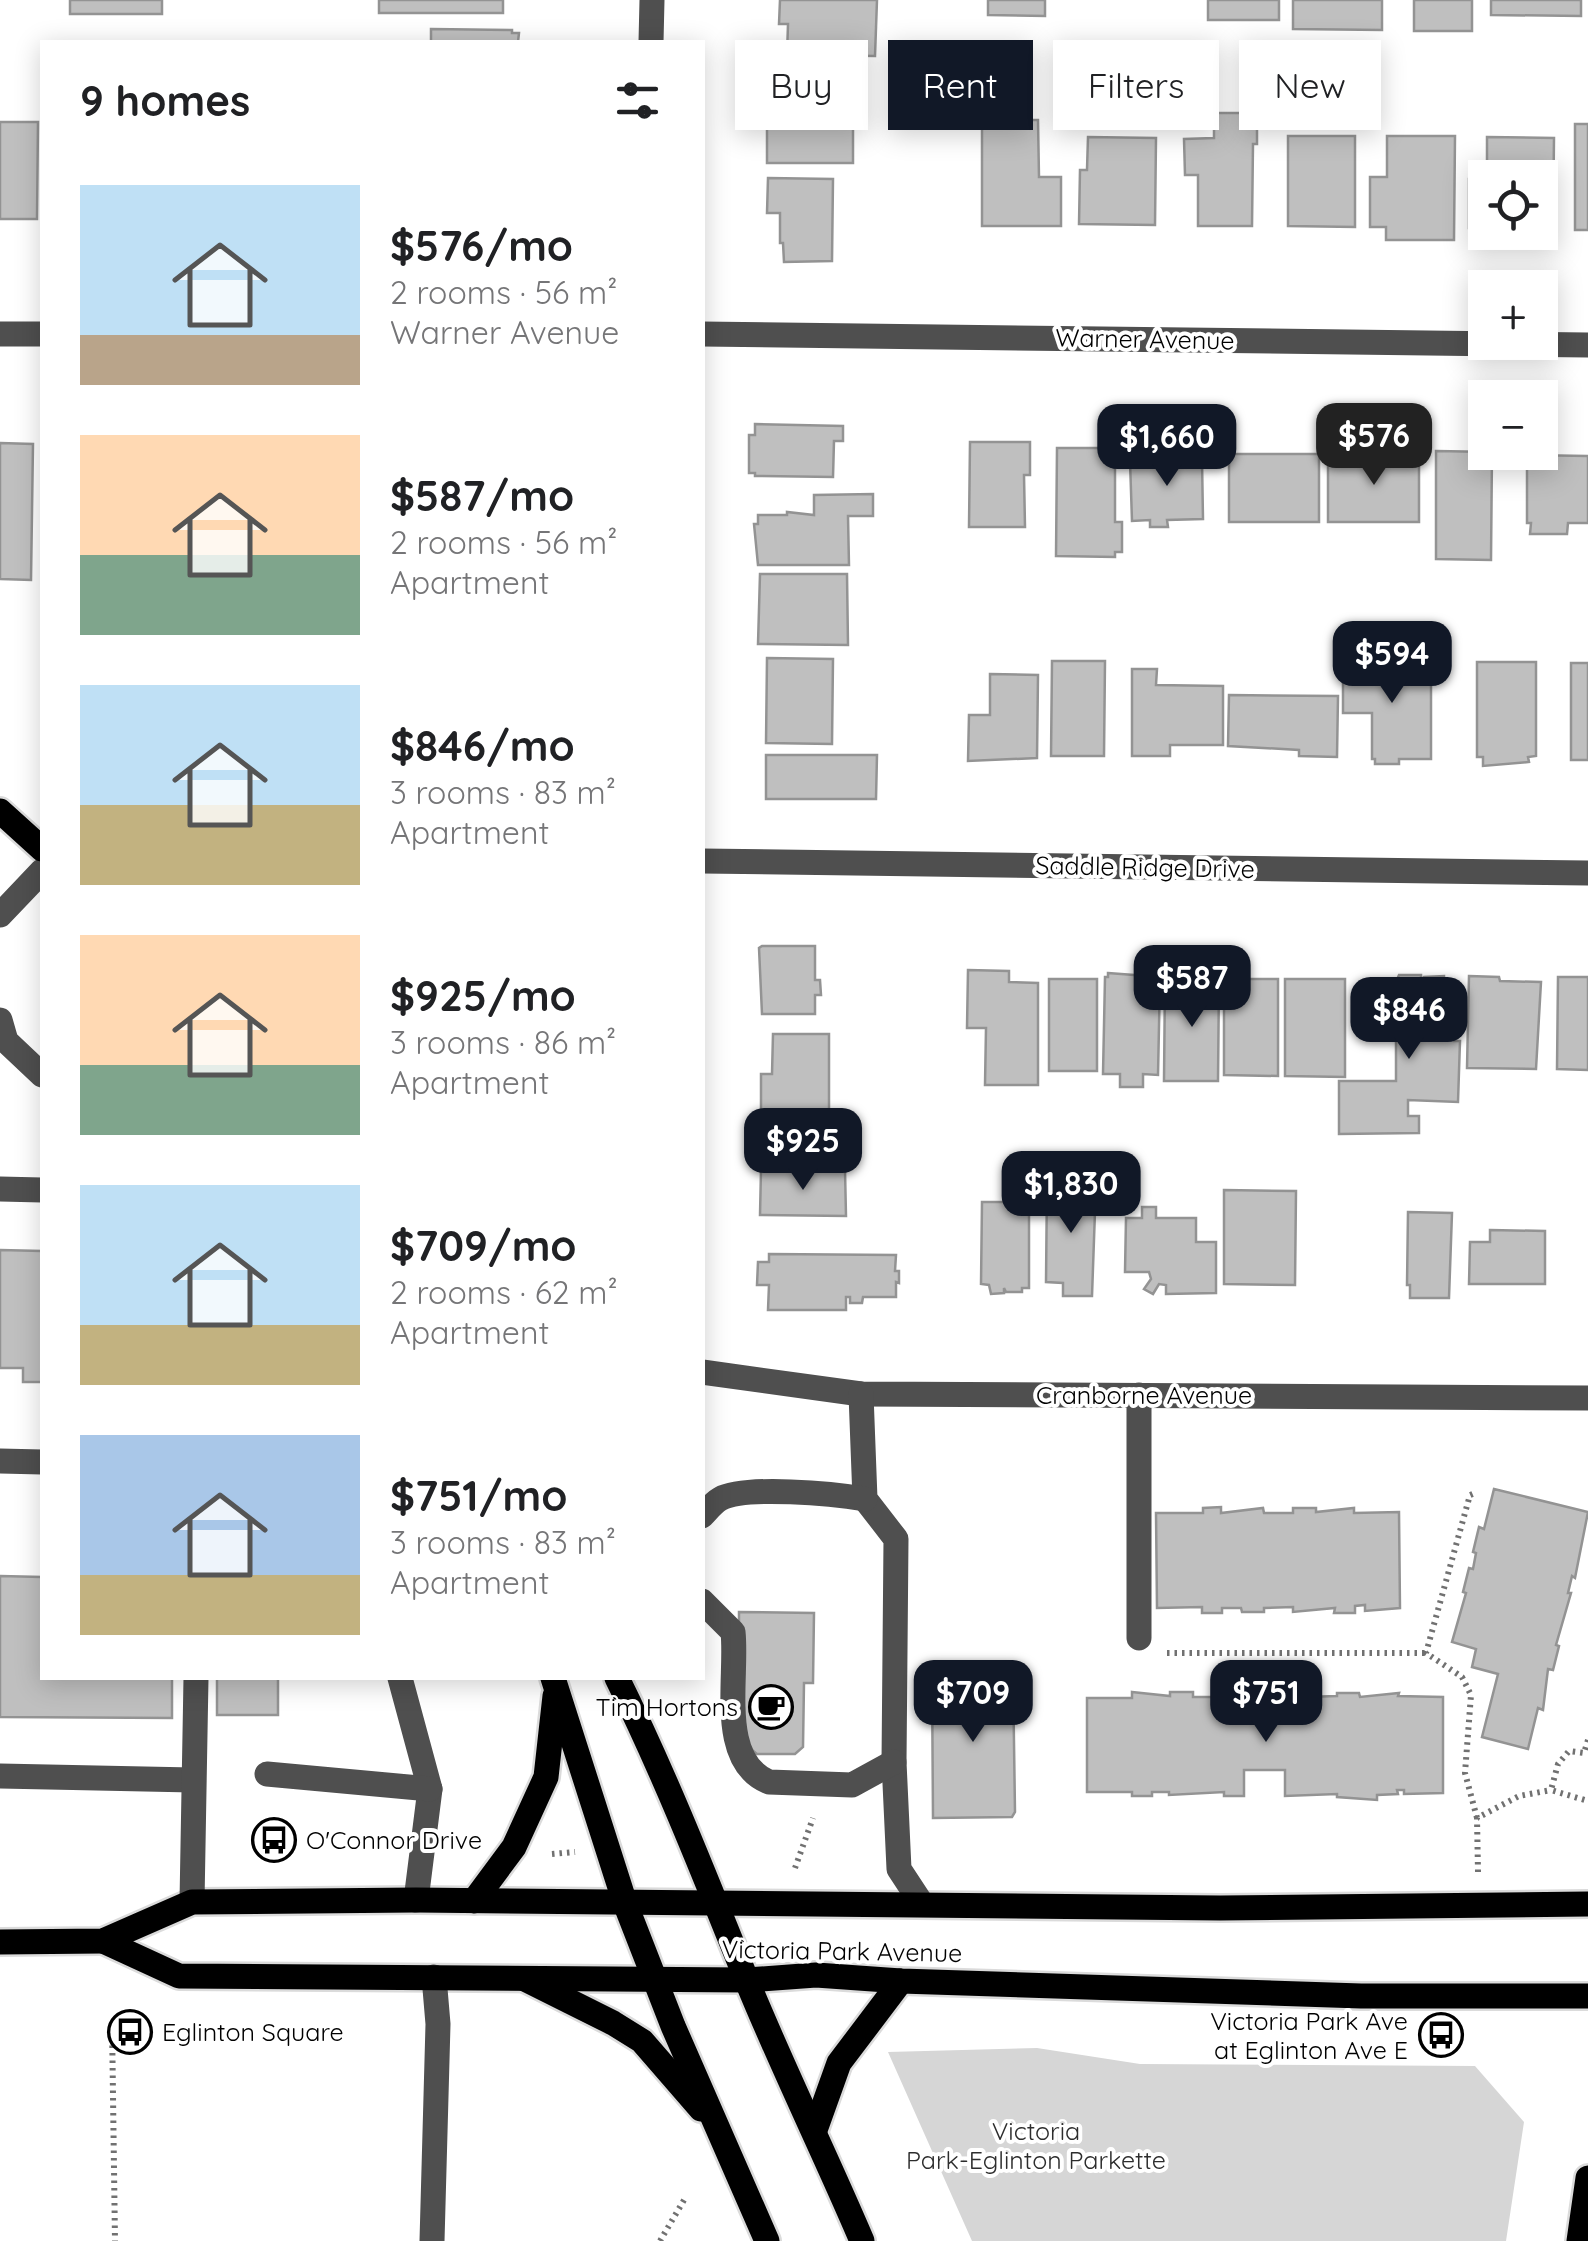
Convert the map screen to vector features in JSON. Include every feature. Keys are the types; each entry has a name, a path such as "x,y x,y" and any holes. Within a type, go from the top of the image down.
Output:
{"main road":[{"path":"0,811 40,847"},
{"path":"618,1680 656,1756 747,1980 862,2241"},
{"path":"474,1901 514,1846 546,1776 555,1682"},
{"path":"555,1682 625,1904 767,2241"},
{"name":"Victoria Park Avenue","path":"0,1942 103,1940 192,1902 416,1900 1240,1908 1588,1904"},
{"name":"Victoria Park Avenue","path":"103,1940 180,1976 747,1980 816,1976 1360,1996 1588,1996"},
{"path":"519,1976 642,2042 718,2128"},
{"path":"815,2130 839,2063 901,1981"},
{"path":"1579,2241 1588,2178"}],"street":[{"path":"651,40 652,0"},
{"path":"0,334 40,334"},
{"name":"Warner Avenue","path":"705,334 1588,345"},
{"name":"Saddle Ridge Drive","path":"705,861 1588,873"},
{"path":"0,915 40,873"},
{"path":"0,1020 6,1041 40,1073"},
{"path":"0,1189 40,1190"},
{"name":"Cranborne Avenue","path":"705,1372 862,1394 1588,1398"},
{"path":"862,1394 865,1499 896,1539 894,1762 899,1869 922,1904"},
{"path":"1139,1395 1148,1646"},
{"path":"0,1461 40,1462"},
{"path":"705,1513 719,1500 741,1492 836,1494 865,1499"},
{"path":"705,1604 733,1632 733,1730 745,1762 756,1777 769,1782 852,1785 894,1762"},
{"path":"192,1902 196,1680"},
{"path":"401,1680 430,1789 416,1900"},
{"path":"267,1774 430,1789"},
{"path":"0,1776 193,1780"},
{"path":"432,2241 438,2024 434,1977"}],"path":[{"path":"1426,1653 1470,1495 1478,1492"},
{"path":"1148,1646 1426,1653 1462,1678 1472,1694 1465,1773 1477,1818 1478,1872"},
{"path":"1551,1790 1558,1764 1568,1750 1584,1753 1588,1740"},
{"path":"1477,1818 1519,1796 1551,1790 1588,1801"},
{"path":"795,1868 816,1812"},
{"path":"552,1854 570,1852"},
{"path":"112,2023 115,2241"},
{"path":"660,2241 684,2200"}],"green space":[{"name":"Victoria Park-Eglinton Parkette","path":"1037,2048 1140,2064 1475,2066 1524,2122 1506,2241 972,2241 888,2052"}],"building":[{"path":"70,0 162,0 162,14 70,14"},
{"path":"379,0 503,0 503,13 379,13"},
{"path":"780,0 877,0 875,56 868,56 868,40 787,40 788,24 779,24"},
{"path":"988,0 1045,0 1045,16 988,15"},
{"path":"1208,0 1279,0 1279,20 1208,20"},
{"path":"1293,0 1382,0 1382,30 1293,29"},
{"path":"1414,0 1472,0 1472,31 1414,31"},
{"path":"1491,0 1581,0 1581,16 1491,15"},
{"path":"431,29 519,33 518,40 431,40"},
{"path":"1219,113 1239,113 1239,130 1257,130 1257,144 1253,144 1252,226 1198,226 1198,175 1185,175 1184,139 1214,138 1214,130 1219,130"},
{"path":"1033,120 1038,120 1039,177 1061,177 1061,226 982,226 982,130 1033,130"},
{"path":"0,122 38,122 37,219 0,219"},
{"path":"1575,124 1588,124 1588,230 1575,230"},
{"path":"767,130 853,130 853,163 767,163"},
{"path":"1288,136 1355,136 1355,227 1288,226"},
{"path":"1387,136 1455,136 1454,240 1386,240 1386,227 1370,227 1370,177 1387,177"},
{"path":"1088,137 1156,138 1155,225 1079,224 1080,170 1087,170"},
{"path":"1487,137 1554,138 1554,160 1487,160"},
{"path":"768,178 833,179 832,261 784,262 780,213 767,213"},
{"path":"755,424 843,426 843,441 834,441 833,477 749,473 749,435 755,435"},
{"path":"970,442 1030,442 1030,475 1024,475 1025,527 969,527"},
{"path":"0,443 33,444 31,580 0,579"},
{"path":"1057,448 1115,448 1115,522 1122,522 1122,552 1115,552 1115,557 1056,556"},
{"path":"1157,451 1178,451 1179,460 1191,454 1195,460 1202,460 1203,519 1167,520 1168,527 1150,527 1150,520 1132,521 1130,461 1157,461"},
{"path":"1436,451 1468,452 1468,470 1492,470 1491,560 1436,559"},
{"path":"1229,454 1319,454 1319,522 1229,522"},
{"path":"1328,454 1419,454 1419,522 1328,522"},
{"path":"1558,456 1588,456 1588,523 1568,523 1567,534 1530,534 1531,523 1527,523 1527,470 1558,470"},
{"path":"873,494 873,516 848,516 849,565 758,565 754,524 758,524 758,515 814,515 814,495"},
{"path":"760,574 847,574 848,645 758,644"},
{"path":"767,658 833,659 832,744 766,743"},
{"path":"1343,658 1371,658 1370,664 1431,662 1431,759 1375,764 1372,713 1343,713"},
{"path":"1052,661 1105,661 1104,756 1051,756"},
{"path":"1477,662 1536,662 1536,756 1528,757 1529,762 1483,766 1483,757 1477,757"},
{"path":"1571,663 1588,663 1588,760 1571,760"},
{"path":"1132,669 1157,669 1156,685 1223,686 1223,745 1170,745 1170,756 1132,756"},
{"path":"990,674 1038,675 1037,758 968,761 969,715 990,715"},
{"path":"1229,695 1338,696 1337,757 1299,756 1299,750 1228,746"},
{"path":"766,755 877,755 876,799 766,799"},
{"path":"762,946 815,946 815,980 820,980 821,995 815,995 815,1014 762,1014"},
{"path":"968,970 1009,971 1009,982 1038,983 1038,1085 985,1085 986,1028 967,1028"},
{"path":"1108,973 1160,977 1158,1075 1143,1074 1143,1087 1120,1087 1120,1074 1103,1074"},
{"path":"1399,975 1421,975 1421,980 1444,976 1444,980 1455,980 1454,1041 1460,1041 1458,1102 1408,1100 1408,1116 1419,1116 1419,1133 1339,1134 1339,1081 1396,1081"},
{"path":"1469,976 1541,982 1536,1069 1467,1068"},
{"path":"1558,977 1588,977 1588,1070 1557,1069"},
{"path":"1165,978 1219,978 1218,1081 1164,1081"},
{"path":"1049,979 1097,979 1097,1071 1049,1071"},
{"path":"1224,979 1278,979 1278,1076 1224,1075"},
{"path":"1285,979 1345,979 1345,1077 1285,1076"},
{"path":"773,1034 829,1034 829,1113 761,1112 761,1074 772,1074"},
{"path":"761,1170 845,1170 846,1216 760,1215"},
{"path":"1047,1182 1096,1183 1092,1296 1063,1296 1063,1283 1046,1282"},
{"path":"1224,1190 1296,1191 1295,1285 1224,1284"},
{"path":"982,1202 1029,1202 1029,1288 1022,1288 1022,1292 1006,1292 1004,1288 1004,1293 991,1294 989,1285 981,1284"},
{"path":"1142,1207 1156,1207 1156,1218 1196,1218 1196,1242 1216,1242 1216,1293 1166,1294 1166,1285 1159,1284 1153,1294 1144,1289 1151,1279 1149,1272 1125,1272 1126,1218 1142,1218"},
{"path":"1408,1212 1452,1213 1449,1298 1410,1298"},
{"path":"1490,1230 1545,1231 1545,1284 1469,1284 1470,1242 1490,1242"},
{"path":"0,1250 40,1251 40,1382 23,1382 23,1368 0,1368"},
{"path":"769,1254 896,1255 896,1297 863,1297 862,1303 850,1303 850,1297 846,1297 846,1310 768,1310 769,1285 757,1285 758,1262 769,1262"},
{"path":"1494,1489 1588,1512 1553,1670 1548,1669 1543,1710 1538,1708 1528,1749 1482,1737 1498,1674 1472,1667 1476,1649 1452,1642 1469,1568 1473,1569 1479,1527 1484,1529"},
{"path":"1221,1507 1221,1513 1263,1508 1264,1513 1293,1513 1293,1508 1316,1508 1316,1512 1354,1508 1354,1513 1399,1512 1400,1608 1365,1611 1365,1605 1355,1606 1355,1613 1334,1613 1335,1608 1293,1612 1293,1607 1264,1608 1264,1612 1242,1612 1241,1608 1222,1608 1222,1613 1202,1613 1202,1607 1157,1608 1156,1513 1203,1513 1203,1508"},
{"path":"0,1576 40,1577 40,1680 172,1680 172,1718 0,1717"},
{"name":"Tim Hortons","path":"739,1612 814,1613 813,1683 804,1683 803,1747 795,1754 757,1754 739,1731"},
{"path":"932,1673 1013,1673 1012,1817 933,1818"},
{"path":"217,1680 278,1680 278,1715 217,1715"},
{"path":"1132,1692 1170,1696 1170,1692 1193,1692 1193,1697 1244,1693 1245,1719 1286,1718 1285,1692 1306,1692 1306,1697 1399,1693 1398,1696 1443,1697 1443,1793 1404,1794 1404,1790 1397,1790 1398,1794 1377,1795 1377,1800 1337,1794 1285,1796 1285,1770 1244,1770 1244,1796 1224,1796 1224,1792 1152,1792 1152,1796 1132,1796 1132,1792 1087,1792 1087,1698 1132,1698"}],"place":[{"name":"Tim Hortons","path":"771,1707"},
{"name":"O'Connor Drive","path":"274,1840"},
{"name":"Eglinton Square","path":"130,2032"},
{"name":"Victoria Park Ave at Eglinton Ave E","path":"1441,2035"}]}
